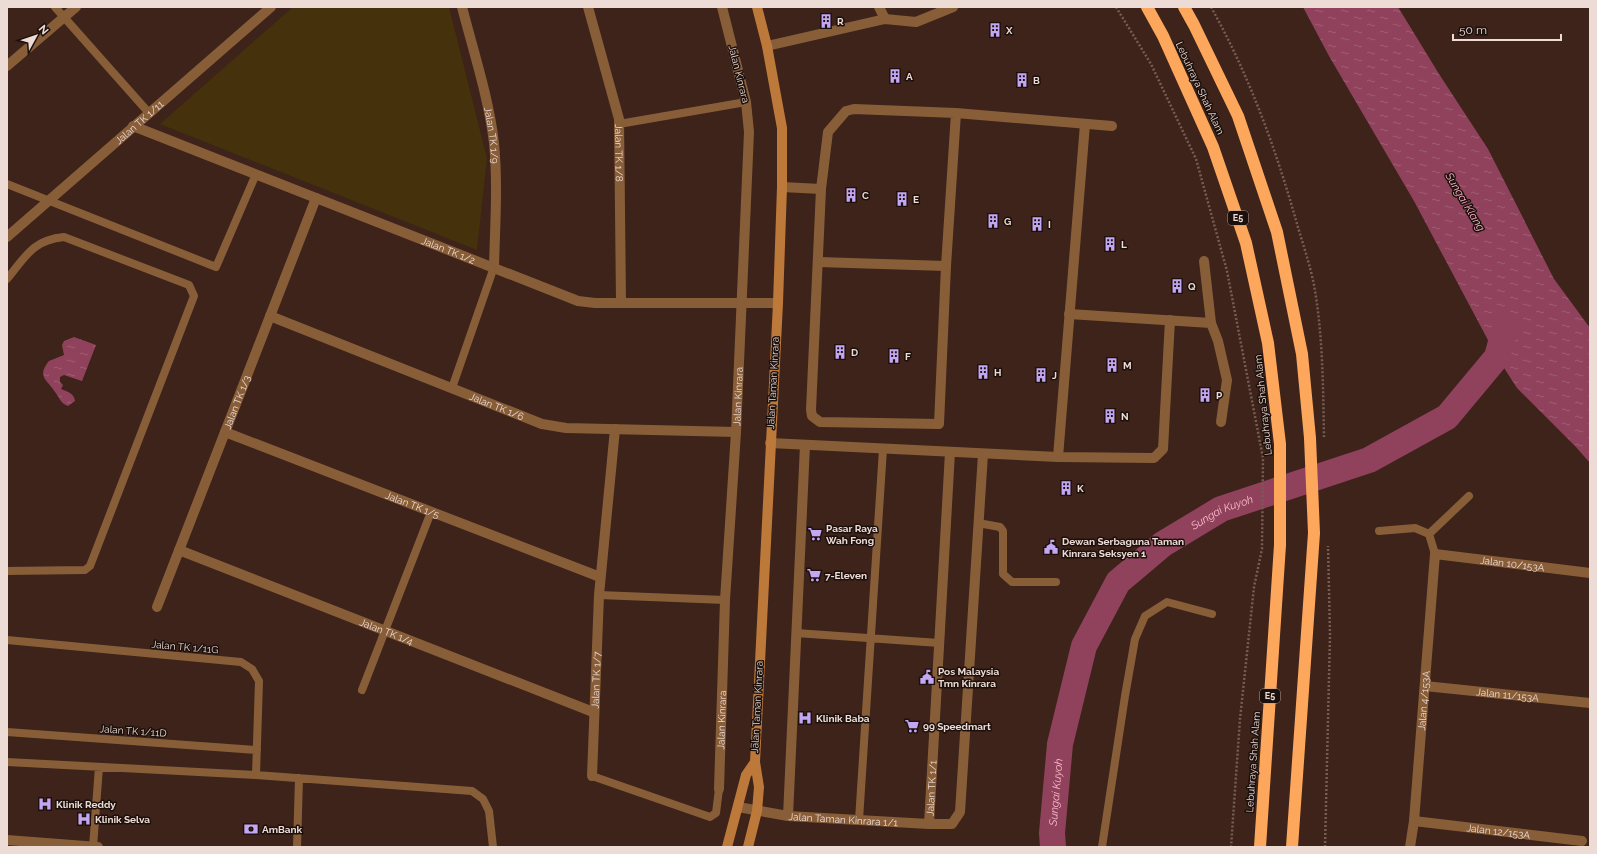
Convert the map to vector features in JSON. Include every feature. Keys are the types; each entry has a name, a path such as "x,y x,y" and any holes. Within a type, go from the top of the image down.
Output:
{"highway":[{"name":"Lebuhraya Shah Alam","path":"1147,7 1163,36 1213,147 1246,243 1268,343 1280,444 1280,545 1260,847"},
{"path":"1184,7 1238,116 1277,232 1302,354 1310,438 1314,533 1292,847"}],"street":[{"path":"7,66 76,7"},
{"name":"Jalan TK 1/11","path":"7,237 271,7"},
{"name":"Jalan TK 1/9","path":"462,7 487,107 494,142 496,177 494,268"},
{"name":"Jalan TK 1/8","path":"588,7 619,119 621,302"},
{"name":"Jalan Kinrara","path":"719,789 725,600 736,432 749,132 746,102 722,7"},
{"name":"Jalan Taman Kinrara","path":"749,846 758,811 759,788 755,762 778,304 782,187 782,128 767,46 757,7"},
{"path":"879,7 885,19"},
{"path":"767,46 885,19 916,22 953,7"},
{"path":"956,113 946,266 939,424 820,422 812,416 810,410 821,189 828,132 846,111 854,109 956,113 1112,126"},
{"path":"1058,457 1085,124"},
{"name":"Jalan TK 1/2","path":"133,126 578,301 778,304"},
{"path":"782,187 821,189"},
{"name":"Jalan TK 1/3","path":"157,607 316,198"},
{"path":"1204,261 1211,323 1218,341 1227,380 1221,422"},
{"path":"818,262 946,266"},
{"path":"1069,314 1211,323"},
{"name":"Jalan TK 1/6","path":"270,316 542,424 566,428 736,432"},
{"path":"770,443 1058,457 1154,458 1163,450 1170,320"},
{"name":"Jalan TK 1/7","path":"592,776 593,712 600,577 614,429"},
{"name":"Jalan TK 1/5","path":"225,432 600,577"},
{"path":"788,816 805,445"},
{"name":"Jalan TK 1/1","path":"950,452 929,824 952,824 960,812 983,454"},
{"name":"Jalan TK 1/4","path":"179,550 593,712"},
{"name":"Jalan 10/153A","path":"1435,554 1590,573"},
{"name":"Jalan 4/153A","path":"1410,847 1414,820 1435,554"},
{"name":"Jalan 11/153A","path":"1424,686 1590,703"},
{"name":"Jalan Taman Kinrara","path":"727,847 746,775 755,762"},
{"path":"738,807 758,811"},
{"name":"Jalan Taman Kinrara 1/1","path":"758,811 788,816 929,824"},
{"name":"Jalan 12/153A","path":"1414,820 1582,841"},
{"path":"7,840 98,847"}],"lane":[{"path":"55,7 149,113"},
{"path":"619,124 746,102"},
{"path":"7,184 216,267 256,174"},
{"path":"7,279 34,247 50,239 64,237 189,285 194,296 90,566 85,570 7,571"},
{"path":"452,388 494,268"},
{"path":"859,820 883,449"},
{"path":"1429,534 1469,496"},
{"path":"362,690 431,512"},
{"path":"978,523 1000,526 1003,531 1003,574 1012,582 1056,582"},
{"path":"1379,531 1415,528 1429,534"},
{"path":"1429,534 1435,554"},
{"path":"599,595 725,600"},
{"path":"1102,847 1135,639 1145,616 1167,602 1212,614"},
{"path":"796,633 939,643"},
{"name":"Jalan TK 1/11G","path":"7,640 240,662 252,669 259,681 256,775"},
{"name":"Jalan TK 1/11D","path":"7,732 257,750"},
{"path":"7,762 256,775 472,791 483,799 489,811 493,847"},
{"path":"93,847 99,767"},
{"name":"Jalan TK 1/7","path":"592,776 710,817 716,813 719,789"},
{"path":"297,847 299,778"}],"path":[{"path":"1116,7 1150,64 1196,159 1227,271 1263,458 1262,549 1254,587 1251,611 1240,719 1231,847"},
{"path":"1325,847 1330,635 1327,539"}],"shaded area":[{"path":"293,7 449,7 487,158 477,250 160,124"}],"water":[{"name":"Sungai Klang","path":"1303,7 1398,7 1439,74 1488,149 1554,279 1590,328 1590,463 1517,388 1497,357 1414,201 1329,56"},
{"path":"74,337 96,345 82,381 64,375 60,377 60,382 63,385 61,389 70,393 75,401 68,406 62,402 44,378 43,371 49,361 64,355 62,345 64,341"}],"waterway":[{"name":"Sungai Kuyoh","path":"1053,847 1052,833 1060,744 1084,646 1118,582 1163,544 1221,509 1369,460 1447,417 1497,357 1506,324"}],"place":[{"name":"R","path":"826,21"},
{"name":"X","path":"995,30"},
{"name":"A","path":"895,76"},
{"name":"B","path":"1022,80"},
{"name":"C","path":"851,195"},
{"name":"E","path":"902,199"},
{"name":"G","path":"993,221"},
{"name":"I","path":"1037,224"},
{"name":"L","path":"1110,244"},
{"name":"Q","path":"1177,286"},
{"name":"D","path":"840,352"},
{"name":"F","path":"894,356"},
{"name":"M","path":"1112,365"},
{"name":"H","path":"983,372"},
{"name":"J","path":"1041,375"},
{"name":"P","path":"1205,395"},
{"name":"N","path":"1110,416"},
{"name":"K","path":"1066,488"},
{"name":"Pasar Raya Wah Fong","path":"815,534"},
{"name":"Dewan Serbaguna Taman Kinrara Seksyen 1","path":"1051,547"},
{"name":"7-Eleven","path":"814,575"},
{"name":"Pos Malaysia Tmn Kinrara","path":"927,677"},
{"name":"Klinik Baba","path":"805,718"},
{"name":"99 Speedmart","path":"912,726"},
{"name":"Klinik Reddy","path":"45,804"},
{"name":"Klinik Selva","path":"84,819"},
{"name":"AmBank","path":"251,829"}]}
